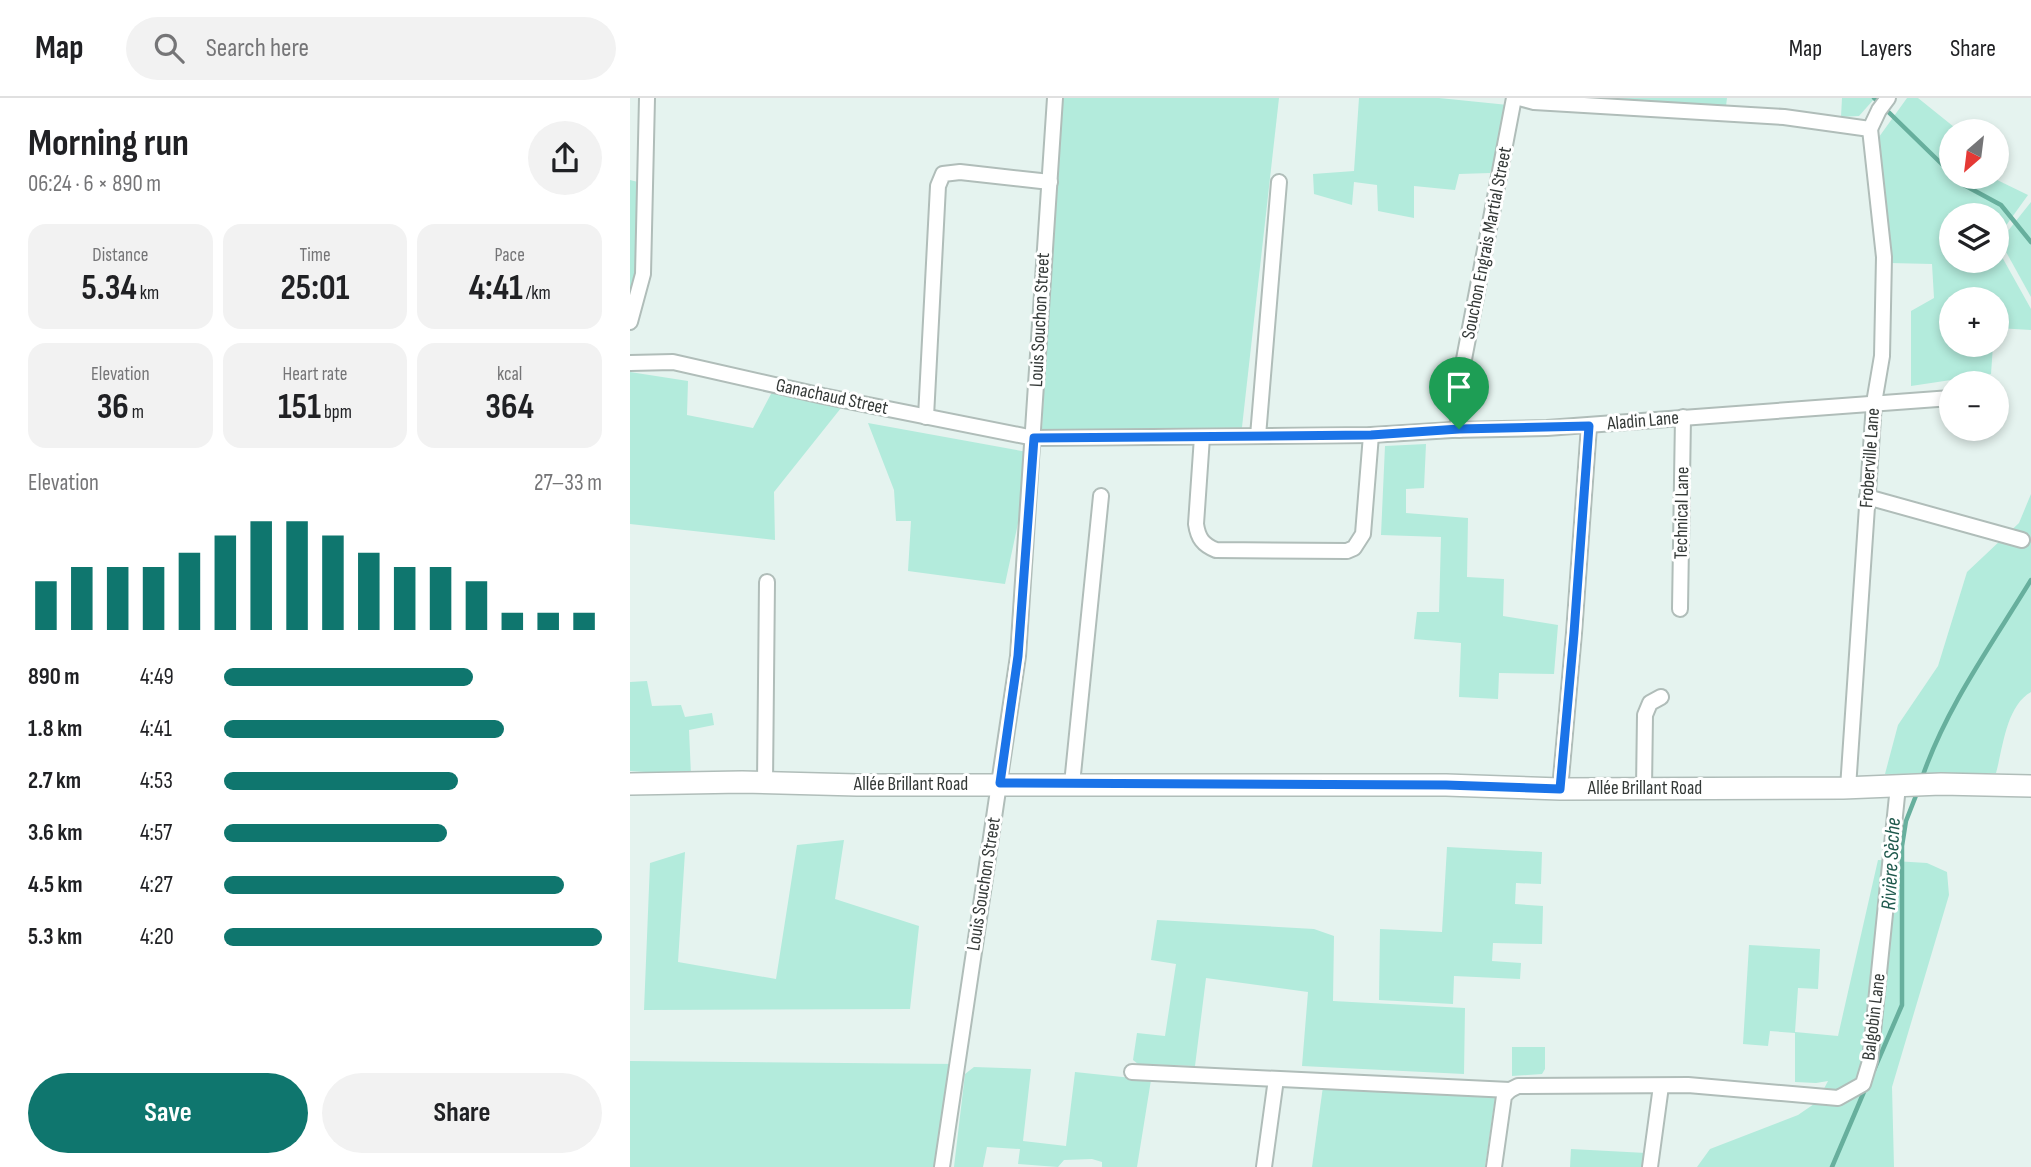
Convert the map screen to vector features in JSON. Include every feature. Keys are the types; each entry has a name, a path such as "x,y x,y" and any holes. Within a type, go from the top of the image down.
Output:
{"main road":[{"name":"Allée Brillant Road","path":"630,784 765,782 857,785 1446,785 1560,789 1847,788 1941,784 2031,786"}],"street":[{"path":"630,322 643,274 647,98"},
{"name":"Louis Souchon Street","path":"942,1167 1018,656 1055,98"},
{"name":"Souchon Engrais Martial Street","path":"1459,429 1456,401 1514,98"},
{"path":"1519,98 1534,102 1784,117 1870,129 1885,102"},
{"name":"Froberville Lane","path":"1847,788 1874,403 1882,356 1884,257 1870,129"},
{"path":"926,417 938,186 943,174 960,172 1050,182"},
{"path":"1258,436 1279,182"},
{"name":"Ganachaud Street","path":"630,363 673,362 822,396 1034,438"},
{"name":"Aladin Lane","path":"1034,438 1371,435 1459,429 1589,426 1939,399"},
{"name":"Technical Lane","path":"1680,609 1683,417"},
{"path":"1560,789 1589,426"},
{"path":"1202,437 1196,524 1198,534 1208,547 1216,550 1347,551 1354,548 1363,534 1371,435"},
{"path":"1072,783 1101,496"},
{"path":"1867,497 2022,540"},
{"path":"765,782 767,582"},
{"path":"1644,788 1645,715 1650,703 1661,697"},
{"name":"Balgobin Lane","path":"1661,1086 1689,1085 1838,1098 1863,1084 1870,1060 1901,786"},
{"path":"1132,1072 1510,1090"},
{"path":"1264,1167 1276,1079"},
{"path":"1494,1167 1504,1096 1518,1086 1661,1086 1650,1167"}],"green space":[{"path":"1060,98 1279,98 1241,436 1042,429"},
{"path":"1359,98 1439,98 1518,106 1490,173 1459,174 1455,190 1414,186 1414,218 1378,211 1377,185 1354,182 1352,205 1314,194 1313,174 1354,171"},
{"path":"1589,98 1727,98 1726,106"},
{"path":"1842,98 1875,98 1859,116 1841,117"},
{"path":"1907,98 1918,98 1944,119 1939,119 1939,189 2009,189 2009,186 2028,195 2009,221 2009,203 1939,203 1939,273 2009,273 2009,270 2031,309 2031,330 2009,329 2009,287 1939,287 1939,357 1992,357 1991,371 1939,371 1939,382 1911,386 1911,311 1934,298 1932,264 1890,263 1879,137"},
{"path":"630,180 638,182 639,267 630,300"},
{"path":"2031,202 2031,297 2009,257 2009,230"},
{"path":"630,372 688,381 687,415 753,428 772,392 841,408 774,492 775,540 630,524"},
{"path":"868,423 1033,453 1005,584 908,571 911,521 896,521 894,490"},
{"path":"1426,444 1424,488 1406,489 1406,513 1468,518 1467,577 1504,579 1503,616 1558,625 1554,674 1499,673 1498,699 1459,697 1461,643 1414,639 1417,612 1439,612 1441,537 1381,535 1385,446"},
{"path":"2031,494 2031,692 2023,698 2011,717 1996,773 1885,774 1898,725 1938,666 1967,572 2019,523"},
{"path":"647,681 652,706 681,705 685,717 712,713 714,725 689,730 691,775 630,771 630,682"},
{"path":"844,840 835,899 919,926 910,1009 644,1010 650,863 685,852 678,962 776,979 797,845"},
{"path":"1447,847 1542,852 1541,884 1516,883 1515,904 1543,906 1542,944 1493,943 1492,961 1521,963 1520,979 1454,976 1453,1004 1379,1000 1380,929 1442,932"},
{"path":"1878,860 1927,863 1947,872 1949,895 1892,1087 1894,1167 1697,1167 1710,1149 1798,1115 1817,1102 1828,1081 1795,1082 1795,1033 1770,1031 1768,1046 1743,1044 1749,945 1820,949 1818,989 1798,988 1795,1032 1838,1036"},
{"path":"1157,920 1314,929 1334,936 1333,1001 1465,1008 1464,1074 1302,1066 1308,992 1206,978 1195,1066 1138,1064 1133,1060 1137,1033 1165,1036 1176,964 1151,960"},
{"path":"1512,1047 1545,1047 1545,1069 1542,1074 1512,1076"},
{"path":"630,1061 958,1064 943,1167 630,1167"},
{"path":"974,1067 1031,1069 1023,1141 1066,1146 1075,1072 1151,1080 1137,1167 1102,1167 1102,1162 1092,1159 1064,1160 1058,1167 1018,1164 1020,1149 987,1147 983,1167 954,1167 965,1074"},
{"path":"1324,1079 1496,1091 1485,1167 1312,1167"},
{"path":"1571,1149 1646,1153 1643,1167 1570,1167"}],"waterway":[{"name":"Rivière Sèche","path":"1874,98 1939,161"},
{"name":"Rivière Sèche","path":"1971,189 2001,205 2031,242"},
{"name":"Rivière Sèche","path":"1922,778 1957,701 2031,580"},
{"name":"Rivière Sèche","path":"1874,1070 1902,1005 1902,846 1906,821 1917,793"},
{"name":"Rivière Sèche","path":"1832,1167 1866,1087"}],"route":[{"path":"1589,426 1560,789 1446,785 1000,783 1018,656 1034,438 1371,435 1459,429 1589,426"}]}
